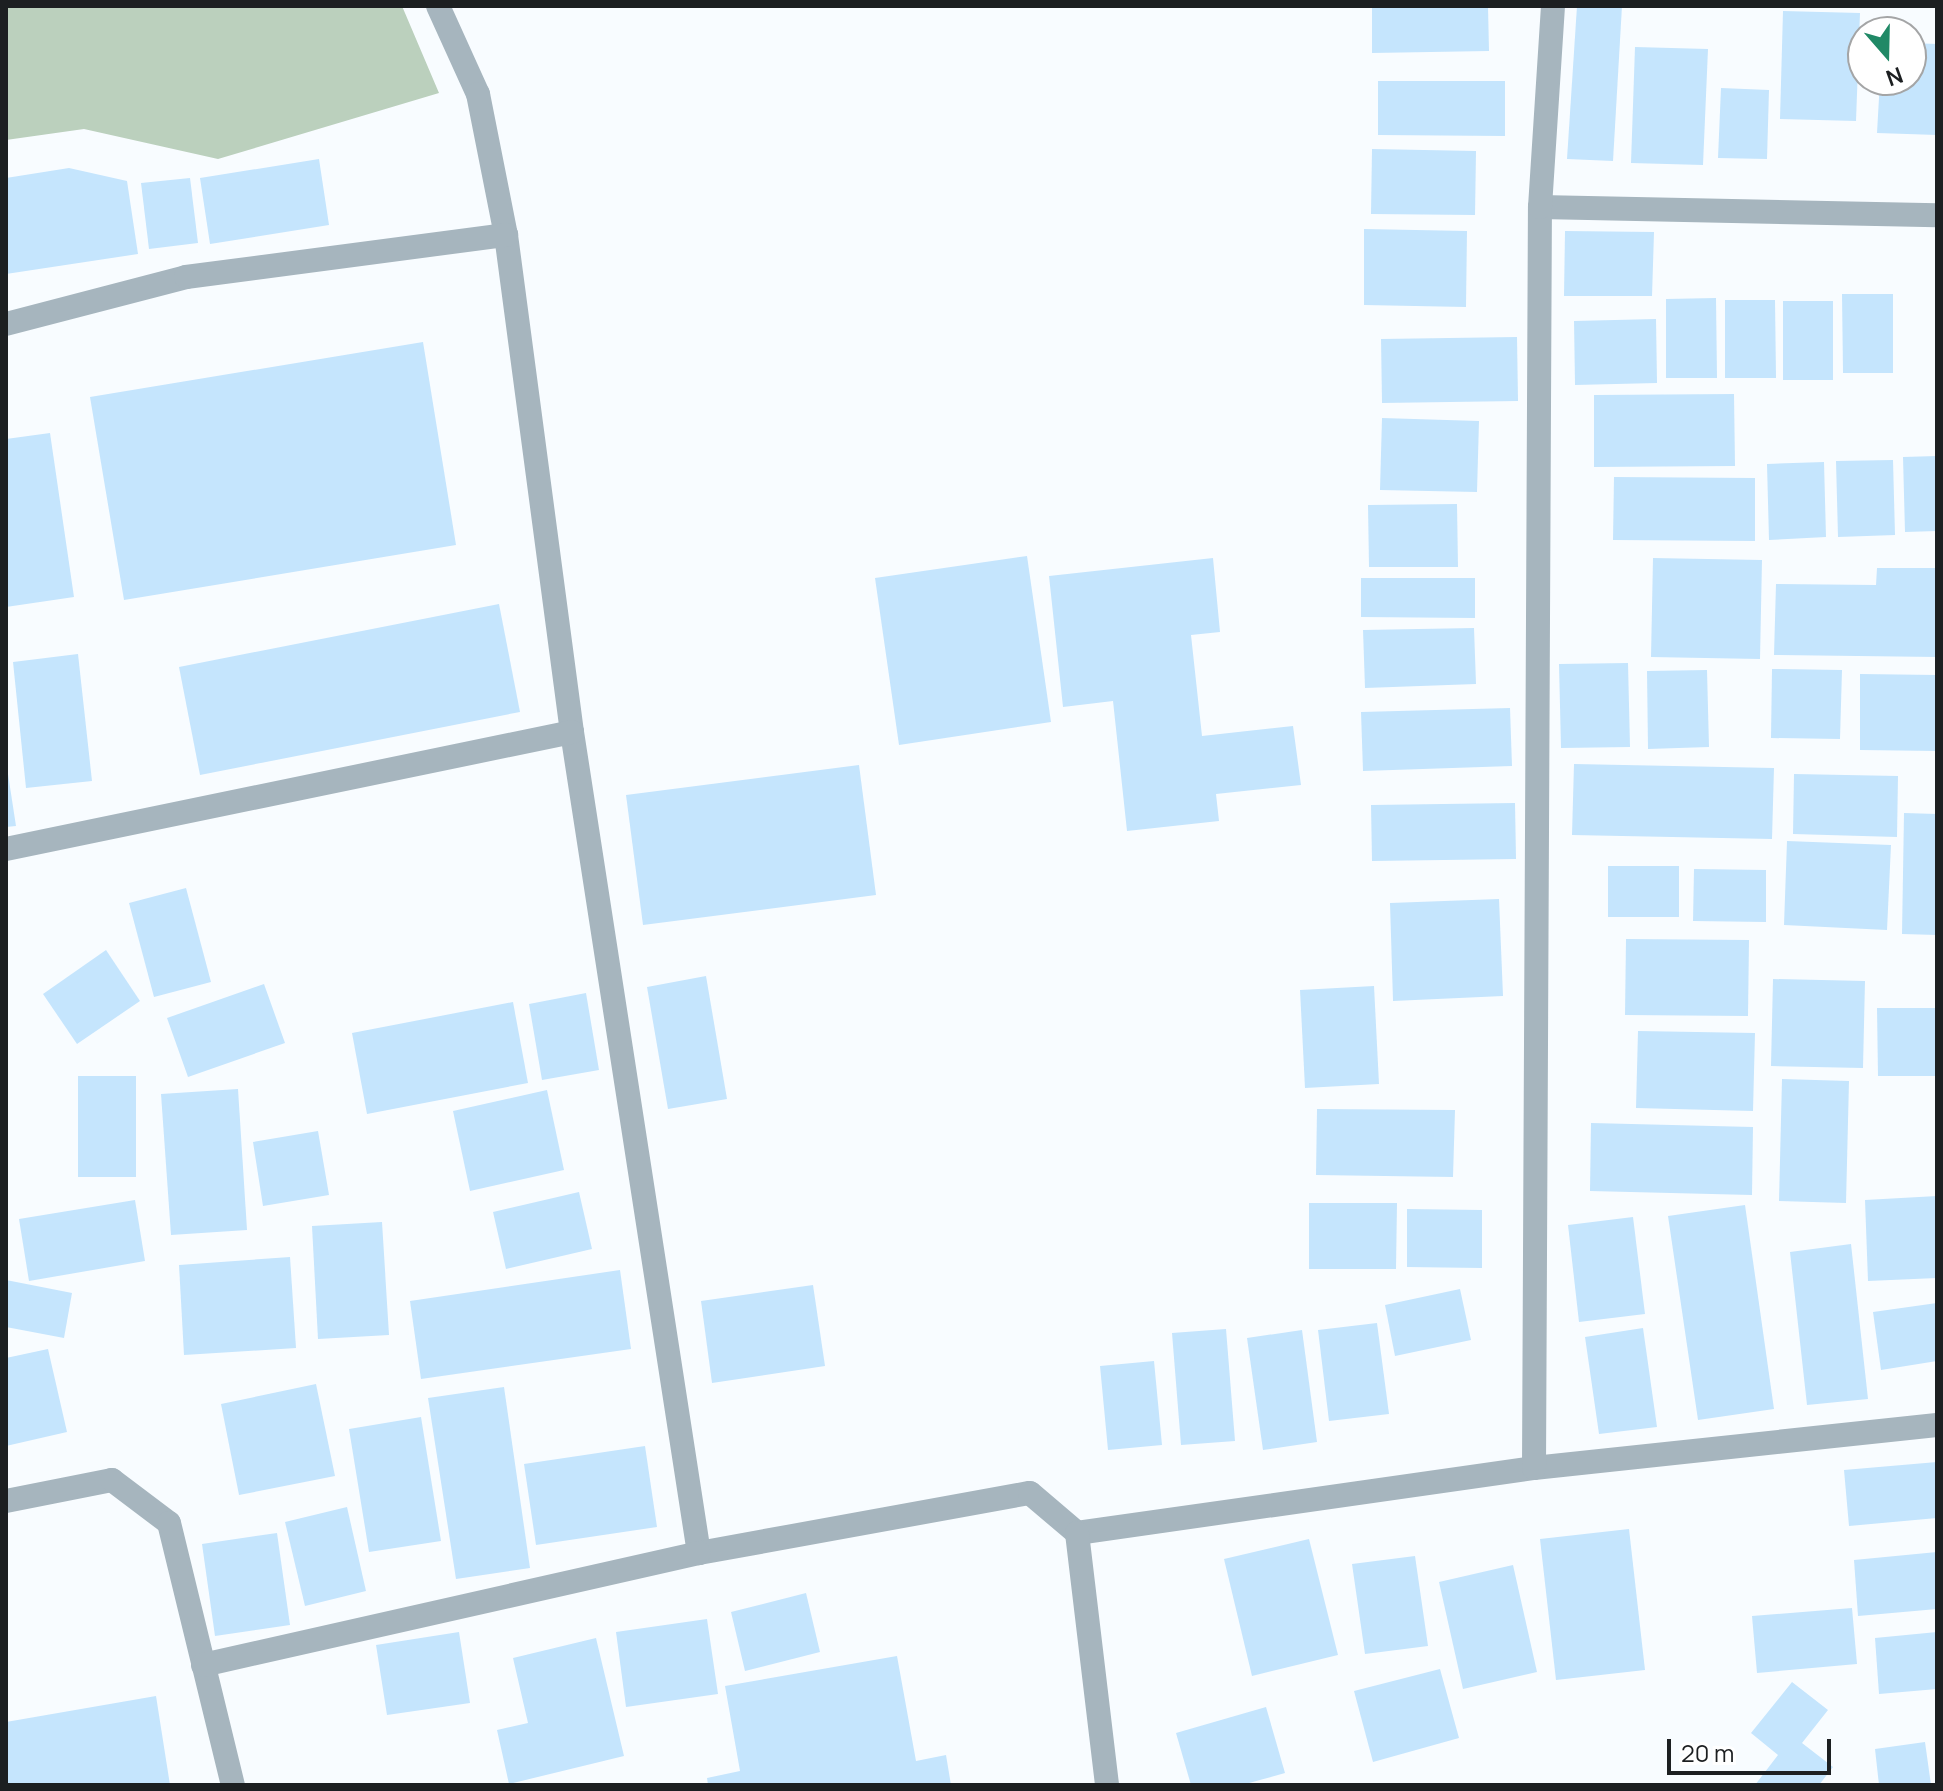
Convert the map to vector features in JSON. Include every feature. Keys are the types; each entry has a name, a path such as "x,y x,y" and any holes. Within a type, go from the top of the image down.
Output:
{"lane":[{"path":"438,6 478,94 506,235 572,732 699,1553"},
{"path":"1534,1468 1540,207 1553,6"},
{"path":"1540,207 1937,215"},
{"path":"6,324 186,277 506,235"},
{"path":"6,849 572,732"},
{"path":"1077,1533 1534,1468 1937,1425"},
{"path":"6,1501 112,1480 169,1523 233,1785"},
{"path":"203,1665 699,1553 1030,1493 1077,1533 1107,1785"}],"green space":[{"path":"6,6 402,6 439,93 218,159 84,129 6,140"}],"building":[{"path":"1372,6 1488,6 1489,51 1372,53"},
{"path":"1577,6 1622,6 1613,161 1567,159"},
{"path":"1783,11 1860,13 1860,16 1847,16 1847,96 1857,96 1856,121 1780,119"},
{"path":"1927,44 1937,44 1937,135 1877,133 1879,96 1927,96"},
{"path":"1635,47 1708,49 1703,165 1631,163"},
{"path":"1378,81 1505,81 1505,136 1378,135"},
{"path":"1721,88 1769,90 1767,159 1718,158"},
{"path":"1372,149 1476,151 1475,215 1371,214"},
{"path":"319,159 329,225 210,244 200,178"},
{"path":"69,168 127,181 138,254 6,274 6,178"},
{"path":"190,178 198,243 149,249 141,183"},
{"path":"1364,229 1467,231 1466,307 1364,305"},
{"path":"1565,231 1654,232 1652,296 1564,296"},
{"path":"1842,294 1893,294 1893,373 1843,373"},
{"path":"1716,298 1717,378 1666,378 1666,299"},
{"path":"1725,300 1775,300 1776,378 1725,378"},
{"path":"1783,301 1833,301 1833,380 1783,380"},
{"path":"1656,319 1657,383 1575,385 1574,321"},
{"path":"1517,337 1518,401 1382,403 1381,339"},
{"path":"423,342 456,545 124,600 90,397"},
{"path":"1734,394 1735,466 1594,467 1594,395"},
{"path":"1382,418 1479,421 1477,492 1380,490"},
{"path":"50,433 74,597 6,607 6,439"},
{"path":"1937,456 1937,531 1905,532 1903,457"},
{"path":"1893,460 1895,535 1838,537 1836,461"},
{"path":"1824,462 1826,537 1769,540 1767,464"},
{"path":"1614,477 1755,478 1755,541 1613,540"},
{"path":"1457,504 1458,567 1369,567 1368,505"},
{"path":"1027,556 1051,722 899,745 875,578"},
{"path":"1213,558 1220,632 1191,635 1202,736 1293,726 1301,785 1216,794 1219,821 1127,831 1113,701 1063,707 1049,576"},
{"path":"1653,558 1762,560 1760,659 1651,657"},
{"path":"1877,568 1937,568 1937,657 1774,655 1776,584 1876,585"},
{"path":"1361,578 1475,578 1475,618 1361,617"},
{"path":"499,604 520,712 200,775 179,667"},
{"path":"1474,628 1476,684 1365,688 1363,630"},
{"path":"78,654 92,781 26,788 13,662"},
{"path":"1628,663 1630,747 1561,748 1559,664"},
{"path":"1772,669 1842,670 1840,739 1771,738"},
{"path":"1707,670 1709,747 1648,749 1647,671"},
{"path":"1860,674 1937,675 1937,751 1860,750"},
{"path":"1510,708 1512,766 1363,771 1361,712"},
{"path":"6,761 16,826 6,827"},
{"path":"1574,764 1774,768 1772,839 1572,835"},
{"path":"859,765 876,895 643,925 626,795"},
{"path":"1794,774 1898,776 1897,837 1793,834"},
{"path":"1515,803 1516,859 1372,861 1371,805"},
{"path":"1904,813 1937,814 1937,935 1902,934"},
{"path":"1787,841 1891,845 1887,930 1784,925"},
{"path":"1608,866 1679,866 1679,917 1608,917"},
{"path":"1694,869 1766,870 1766,922 1693,921"},
{"path":"186,888 211,982 154,997 129,903"},
{"path":"1499,899 1503,996 1393,1001 1390,903"},
{"path":"1626,939 1749,940 1748,1016 1625,1015"},
{"path":"106,950 140,1001 77,1044 43,994"},
{"path":"706,976 727,1099 668,1109 647,987"},
{"path":"1773,979 1865,981 1863,1068 1771,1066"},
{"path":"264,984 285,1043 188,1077 167,1018"},
{"path":"1374,986 1379,1084 1305,1088 1300,990"},
{"path":"586,993 599,1070 542,1080 529,1004"},
{"path":"513,1002 528,1083 367,1114 352,1033"},
{"path":"1877,1008 1937,1008 1937,1076 1878,1076"},
{"path":"1638,1031 1755,1033 1753,1111 1636,1108"},
{"path":"78,1076 136,1076 136,1177 78,1177"},
{"path":"1782,1079 1849,1081 1846,1203 1779,1201"},
{"path":"238,1089 247,1230 171,1235 161,1094"},
{"path":"547,1090 564,1170 470,1191 453,1111"},
{"path":"1317,1109 1455,1110 1453,1177 1316,1175"},
{"path":"1591,1123 1753,1127 1752,1195 1590,1191"},
{"path":"318,1131 329,1195 263,1206 253,1142"},
{"path":"579,1192 592,1249 506,1269 493,1212"},
{"path":"1937,1196 1937,1278 1868,1281 1865,1200"},
{"path":"135,1200 145,1261 29,1281 19,1219"},
{"path":"1309,1203 1397,1203 1396,1269 1309,1269"},
{"path":"1745,1205 1774,1409 1698,1420 1668,1216"},
{"path":"1407,1209 1482,1210 1482,1268 1407,1267"},
{"path":"1633,1217 1645,1314 1579,1322 1568,1225"},
{"path":"382,1222 389,1335 318,1339 312,1226"},
{"path":"1851,1244 1868,1399 1807,1405 1790,1252"},
{"path":"290,1257 296,1348 184,1355 179,1265"},
{"path":"620,1270 631,1349 421,1379 410,1301"},
{"path":"6,1280 72,1293 64,1338 6,1327"},
{"path":"813,1285 825,1366 712,1383 701,1301"},
{"path":"1460,1289 1471,1340 1395,1356 1385,1305"},
{"path":"1937,1303 1937,1361 1881,1370 1873,1312"},
{"path":"1377,1323 1389,1414 1329,1421 1318,1330"},
{"path":"1643,1328 1657,1427 1599,1434 1585,1337"},
{"path":"1226,1329 1235,1441 1181,1445 1172,1333"},
{"path":"1302,1330 1317,1442 1263,1450 1247,1338"},
{"path":"48,1349 67,1432 6,1446 6,1358"},
{"path":"1154,1361 1162,1445 1108,1450 1100,1366"},
{"path":"316,1384 335,1476 239,1495 221,1404"},
{"path":"504,1387 530,1568 456,1579 428,1398"},
{"path":"421,1417 441,1541 369,1552 349,1429"},
{"path":"645,1446 657,1527 536,1545 524,1464"},
{"path":"1937,1462 1937,1518 1849,1526 1844,1470"},
{"path":"347,1507 366,1591 305,1606 285,1522"},
{"path":"1629,1529 1645,1670 1556,1680 1540,1539"},
{"path":"277,1533 290,1625 215,1636 202,1544"},
{"path":"1309,1539 1338,1655 1252,1676 1224,1559"},
{"path":"1937,1552 1937,1609 1858,1616 1854,1560"},
{"path":"1415,1556 1428,1646 1365,1654 1352,1564"},
{"path":"1513,1565 1537,1672 1463,1689 1439,1582"},
{"path":"806,1593 820,1652 745,1671 731,1612"},
{"path":"1852,1608 1857,1664 1757,1673 1752,1616"},
{"path":"707,1619 718,1694 626,1707 616,1632"},
{"path":"459,1632 470,1703 387,1715 376,1645"},
{"path":"1937,1632 1937,1689 1879,1694 1875,1638"},
{"path":"596,1638 624,1756 509,1784 497,1730 528,1723 513,1658"},
{"path":"897,1656 916,1761 946,1755 951,1785 708,1785 707,1778 740,1771 725,1686"},
{"path":"1440,1669 1459,1738 1373,1762 1354,1691"},
{"path":"1792,1682 1828,1710 1802,1743 1833,1767 1819,1785 1755,1785 1778,1755 1751,1733"},
{"path":"156,1696 170,1785 6,1785 6,1722"},
{"path":"1266,1707 1285,1773 1242,1785 1191,1785 1176,1733"},
{"path":"1925,1742 1931,1785 1879,1785 1875,1749"}]}
